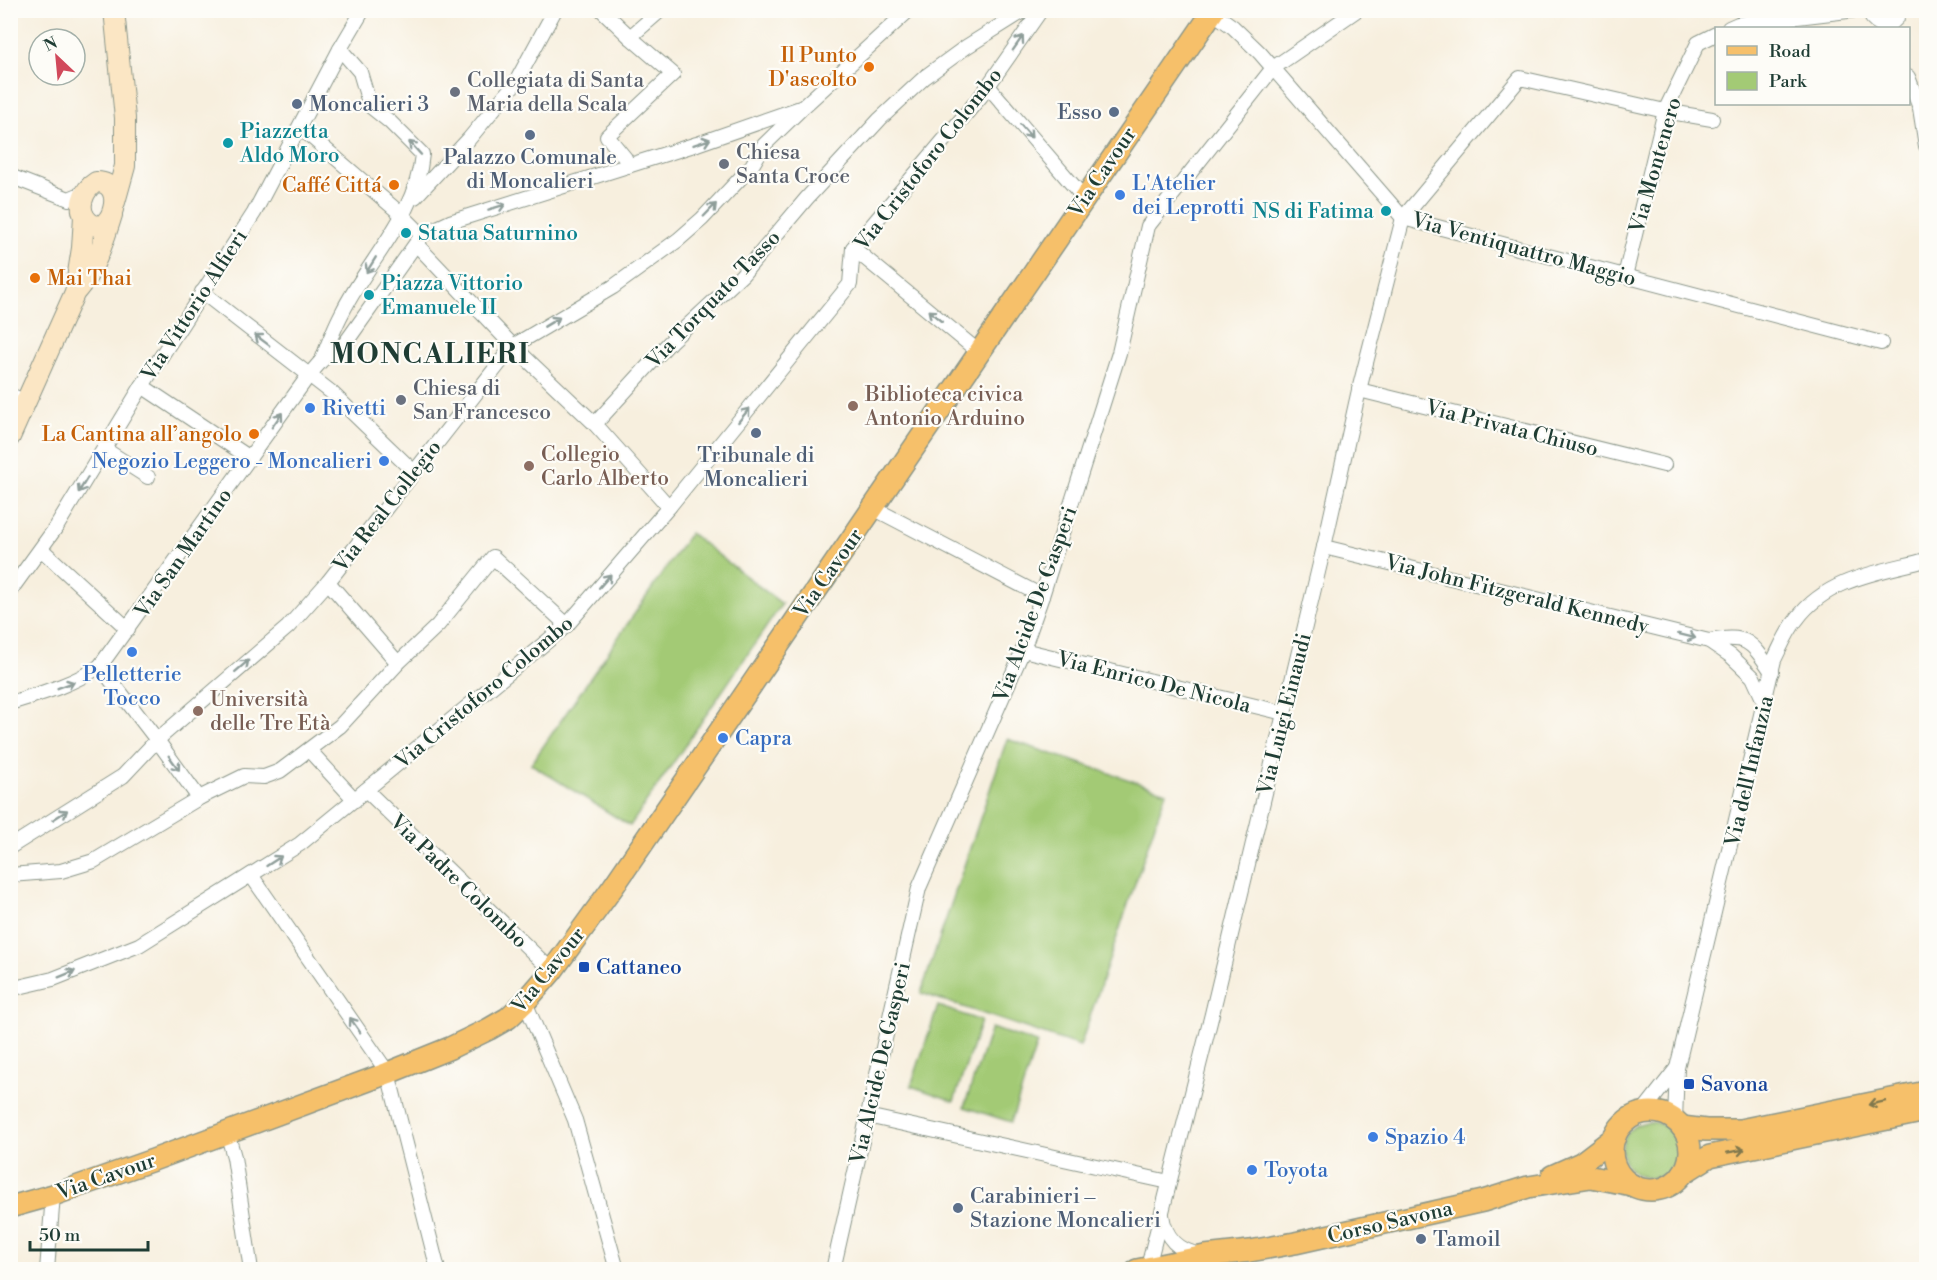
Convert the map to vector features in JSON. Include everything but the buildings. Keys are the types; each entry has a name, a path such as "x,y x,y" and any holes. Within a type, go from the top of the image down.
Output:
{"main road":[{"path":"10,437 18,399 75,292 95,265 125,166 125,118 114,10"},
{"name":"Via Cavour","path":"14,1207 53,1195 388,1073 450,1048 489,1029 508,1018 525,1002 552,971 619,878 1213,11"},
{"path":"75,292 82,248 81,203 91,187 111,168 124,138"},
{"path":"83,215 94,225 99,226 105,223 114,207 108,185 103,182 91,187"},
{"path":"1678,1124 1706,1130 1740,1130 1926,1092"},
{"path":"1683,1173 1690,1155 1687,1136 1678,1124 1664,1115 1641,1114 1625,1123 1615,1137 1612,1156 1624,1180 1643,1190 1654,1190 1665,1188 1675,1182 1683,1173 1710,1156 1926,1111"},
{"name":"Corso Savona","path":"1528,1187 1581,1163 1615,1137"},
{"name":"Corso Savona","path":"1142,1268 1199,1263 1472,1203 1528,1187 1592,1177 1632,1185"}],"street":[{"name":"Via Vittorio Alfieri","path":"10,591 41,549 142,386 254,213 340,49 363,10"},
{"path":"410,201 469,139 516,82 555,10"},
{"path":"602,10 673,74 607,136 625,158 628,166"},
{"path":"630,37 660,10"},
{"name":"Via Real Collegio","path":"10,847 123,776 157,740 288,627 328,582 513,346 612,287 678,240 702,219 751,167 764,145 909,10"},
{"name":"Via Torquato Tasso","path":"595,424 670,342 742,274 807,198 880,119 925,77 966,47 1025,10"},
{"name":"Via Cristoforo Colombo","path":"10,989 53,979 139,945 300,844 567,625 669,507 850,284 853,248 988,86 1041,10"},
{"name":"Via Alcide De Gasperi","path":"833,1269 919,888 1023,650 1042,596 1119,353 1148,226 1273,68 1357,10"},
{"path":"1736,21 1856,10"},
{"path":"1871,10 1872,18 1882,27 1898,19"},
{"name":"Via Ventiquattro Maggio","path":"1213,11 1260,53 1403,218 1881,343"},
{"name":"Via Montenero","path":"1625,276 1665,111 1698,43 1715,34"},
{"path":"322,360 342,312 410,201 419,180 422,154 390,122 370,106 360,72 340,49"},
{"path":"1403,218 1520,78 1665,111 1712,118"},
{"path":"1910,82 1920,108 1926,146"},
{"path":"988,86 1084,198"},
{"path":"322,360 344,345 419,240 450,222 628,166 803,107"},
{"path":"299,131 308,134 402,215 419,240 513,346 595,424 669,507"},
{"path":"10,176 69,199 91,187"},
{"path":"52,194 63,204 83,215"},
{"name":"Via Luigi Einaudi","path":"1142,1268 1162,1210 1212,1014 1324,547 1359,390 1403,218"},
{"path":"853,248 980,353"},
{"path":"202,292 331,392 413,471"},
{"name":"Via San Martino","path":"10,703 64,686 81,679 100,666 322,360"},
{"path":"142,386 250,458"},
{"name":"Via Privata Chiuso","path":"1359,390 1665,465"},
{"path":"104,449 148,477"},
{"path":"873,508 1042,596"},
{"name":"Via John Fitzgerald Kennedy","path":"1324,547 1709,641 1731,656 1753,677 1766,703"},
{"path":"41,549 128,629"},
{"path":"10,875 61,871 94,861 199,798 244,776 264,777 280,771 340,726 398,663 438,625 493,557 567,625"},
{"name":"Via dell'Infanzia","path":"1678,1124 1677,1068 1766,703 1774,660 1797,618 1811,603 1848,580 1926,560"},
{"path":"328,582 398,663"},
{"name":"Via John Fitzgerald Kennedy","path":"1709,641 1732,637 1742,639 1762,657 1772,672"},
{"name":"Via Enrico De Nicola","path":"1023,650 1284,713"},
{"path":"100,666 199,798"},
{"path":"309,750 355,800"},
{"name":"Via Padre Colombo","path":"366,790 552,971"},
{"path":"251,875 388,1073 438,1269"},
{"path":"525,1002 575,1120 617,1269"},
{"name":"Via dell'Infanzia","path":"1641,1114 1677,1068"},
{"path":"867,1116 1169,1182"},
{"path":"227,1132 234,1157 250,1269"},
{"path":"47,1269 53,1195"},
{"name":"Via Luigi Einaudi","path":"1162,1210 1164,1227 1169,1238 1199,1263"}],"green space":[{"path":"690,533 782,604 630,826 531,764"},
{"path":"1007,739 1166,792 1080,1046 921,993"},
{"path":"938,1006 981,1021 954,1101 911,1086"},
{"path":"991,1028 1037,1043 1011,1122 964,1107"},
{"path":"1650,1122 1661,1124 1670,1130 1676,1139 1678,1150 1676,1161 1670,1170 1661,1176 1650,1178 1639,1176 1630,1170 1624,1161 1622,1150 1624,1139 1630,1130 1639,1124"}],"place":[{"name":"Il Punto D'ascolto","path":"869,67"},
{"name":"Collegiata di Santa Maria della Scala","path":"455,92"},
{"name":"Moncalieri 3","path":"297,104"},
{"name":"Esso","path":"1114,112"},
{"name":"Palazzo Comunale di Moncalieri","path":"530,135"},
{"name":"Piazzetta Aldo Moro","path":"228,143"},
{"name":"Chiesa Santa Croce","path":"724,164"},
{"name":"Caffé Cittá","path":"394,185"},
{"name":"L'Atelier dei Leprotti","path":"1120,195"},
{"name":"NS di Fatima","path":"1386,211"},
{"name":"Statua Saturnino","path":"406,233"},
{"name":"Mai Thai","path":"35,278"},
{"name":"Piazza Vittorio Emanuele II","path":"369,295"},
{"name":"Chiesa di San Francesco","path":"401,400"},
{"name":"Biblioteca civica Antonio Arduino","path":"853,406"},
{"name":"Rivetti","path":"310,408"},
{"name":"Tribunale di Moncalieri","path":"756,433"},
{"name":"La Cantina all’angolo","path":"254,434"},
{"name":"Negozio Leggero - Moncalieri","path":"384,461"},
{"name":"Collegio Carlo Alberto","path":"529,466"},
{"name":"Pelletterie Tocco","path":"132,652"},
{"name":"Università delle Tre Età","path":"198,711"},
{"name":"Capra","path":"723,738"},
{"name":"Cattaneo","path":"584,967"},
{"name":"Savona","path":"1689,1084"},
{"name":"Spazio 4","path":"1373,1137"},
{"name":"Toyota","path":"1252,1170"},
{"name":"Carabinieri – Stazione Moncalieri","path":"958,1208"},
{"name":"Tamoil","path":"1421,1239"}],"district":[{"name":"MONCALIERI","path":"430,354"}]}
